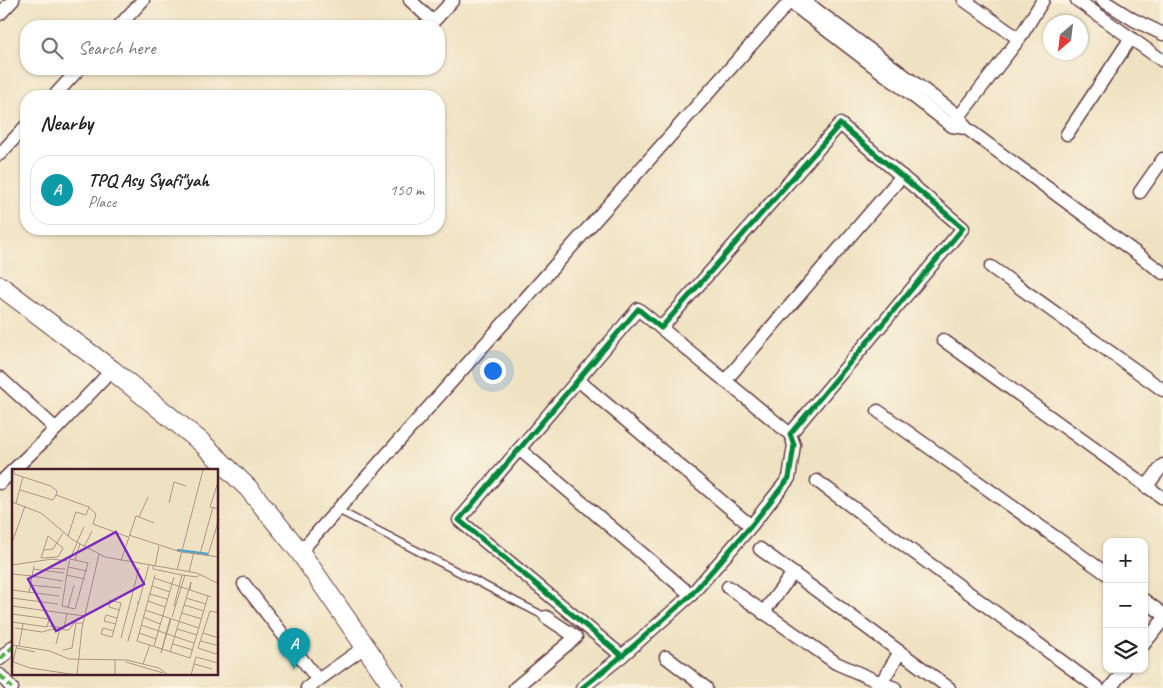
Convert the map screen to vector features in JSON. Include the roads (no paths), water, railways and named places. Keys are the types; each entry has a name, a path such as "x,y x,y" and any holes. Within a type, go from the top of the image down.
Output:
{"street":[{"path":"0,14 13,0"},
{"path":"125,20 143,0"},
{"path":"410,0 431,20"},
{"path":"435,20 453,0"},
{"path":"803,0 955,121"},
{"path":"964,0 1019,39"},
{"path":"955,121 1019,39 1043,0"},
{"path":"1077,0 1163,61"},
{"path":"1104,0 1134,20 1163,34"},
{"path":"300,552 790,1 1163,273"},
{"path":"1067,134 1131,38"},
{"path":"60,90 73,75"},
{"path":"662,328 840,124 963,228 790,434"},
{"path":"0,154 20,132"},
{"path":"1140,192 1162,162"},
{"path":"725,381 902,176"},
{"path":"991,267 1163,390"},
{"path":"0,286 112,370 201,442 249,489 300,552 394,688"},
{"path":"582,688 622,656 691,594 751,526 788,478 794,445 790,434 638,309 458,520 622,656"},
{"path":"943,340 1163,498"},
{"path":"15,469 112,370"},
{"path":"0,378 56,429"},
{"path":"578,380 751,526"},
{"path":"878,411 1103,571"},
{"path":"519,449 691,594"},
{"path":"1146,487 1163,465"},
{"path":"0,483 12,471"},
{"path":"817,481 1098,688"},
{"path":"760,549 950,688"},
{"path":"763,613 793,573"},
{"path":"244,584 318,680"},
{"path":"728,587 836,663 881,684 895,688"},
{"path":"1148,603 1163,614"},
{"path":"515,688 576,638 546,617"},
{"path":"1148,639 1163,620"},
{"path":"307,688 366,646"},
{"path":"0,658 12,648"},
{"path":"881,684 900,652"},
{"path":"666,657 706,688"},
{"path":"1110,688 1122,673"},
{"path":"0,675 12,688"}],"lane":[{"path":"338,510 546,617"}],"place":[{"name":"TPQ Asy Syafi\"yah","path":"294,669"}]}
